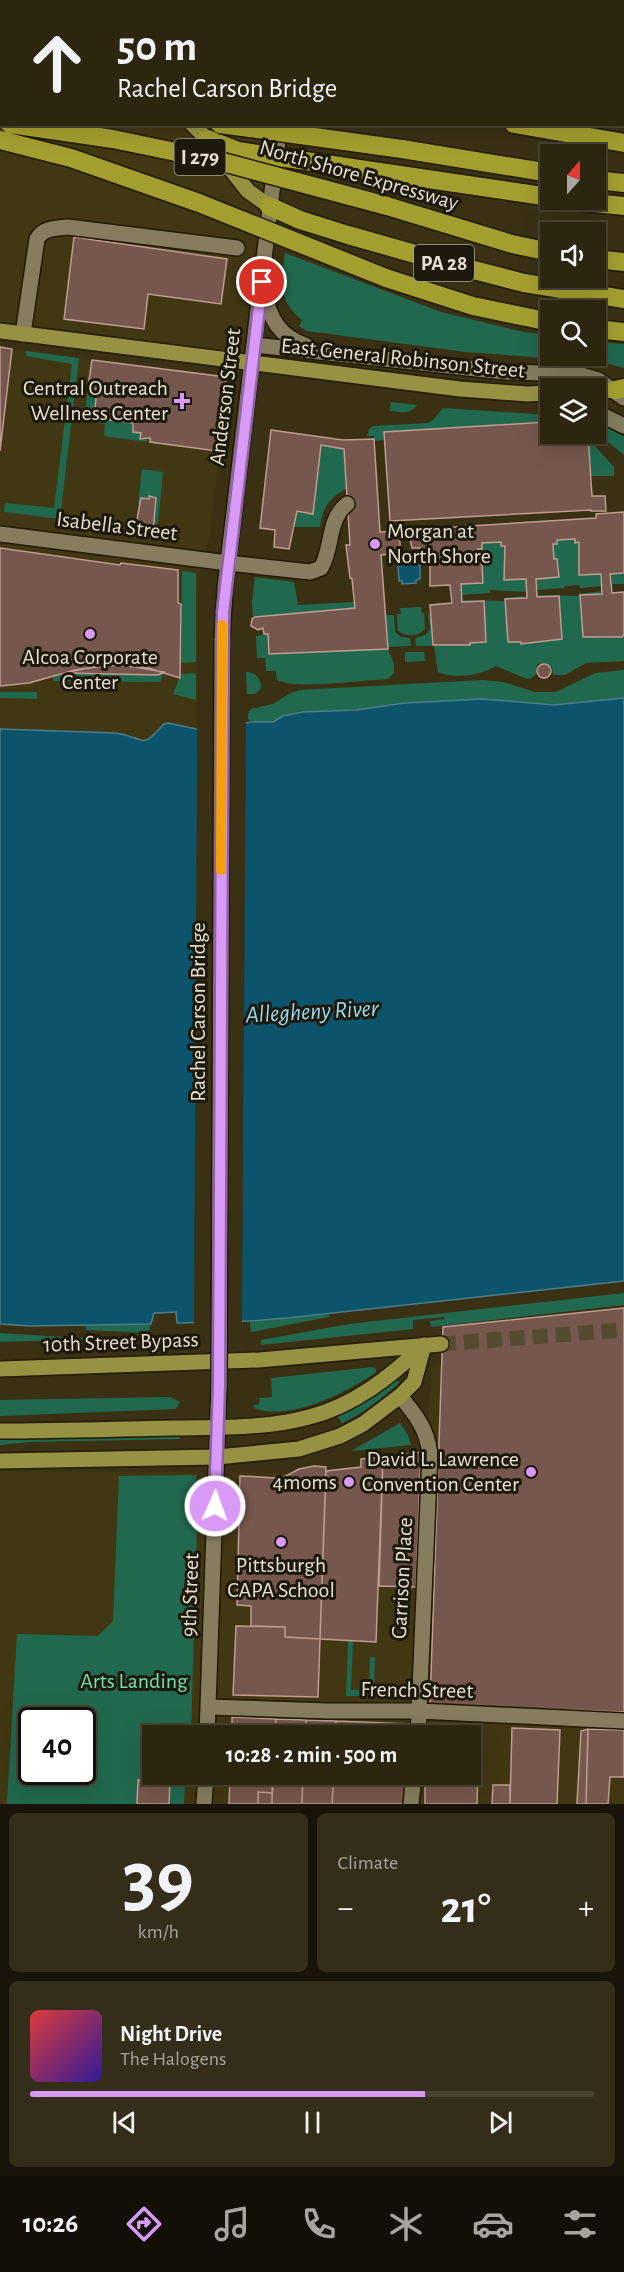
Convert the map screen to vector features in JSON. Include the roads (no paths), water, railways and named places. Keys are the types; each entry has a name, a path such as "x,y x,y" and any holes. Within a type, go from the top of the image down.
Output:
{"highway":[{"name":"North Shore Expressway","path":"23,126 113,140 219,161 306,183 512,244 540,250"},
{"path":"235,126 402,149 540,171"},
{"path":"526,126 624,144"},
{"path":"549,130 624,133"},
{"path":"207,139 238,151 540,196"},
{"path":"0,140 71,158 199,203 386,278 473,306 540,320"},
{"path":"606,181 624,183"},
{"path":"606,204 624,206"},
{"name":"PA 28","path":"268,206 300,220 442,262 524,283 624,299"},
{"path":"606,260 624,262"},
{"path":"606,330 624,332"}],"main road":[{"path":"194,126 248,191 268,206"},
{"name":"East General Robinson Street","path":"0,331 460,389 527,394"},
{"path":"606,391 621,392"},
{"path":"527,394 540,393"},
{"name":"10th Street Bypass","path":"0,1369 259,1360 441,1344"},
{"path":"0,1461 217,1457 291,1450 326,1441 363,1424 400,1396 414,1382 424,1345"},
{"path":"0,1431 217,1427 309,1418 375,1387 424,1345"}],"street":[{"name":"Anderson Street","path":"222,640 228,563 262,282 268,206 280,126"},
{"path":"23,334 34,249 39,236 47,230 68,227 237,248"},
{"path":"262,282 269,313 280,330 293,341 324,352"},
{"name":"East General Robinson Street","path":"254,345 505,372 578,374 598,380 621,392"},
{"name":"East General Robinson Street","path":"527,394 540,397"},
{"path":"606,417 624,426"},
{"name":"Isabella Street","path":"0,534 310,572 321,568 327,558 337,515 347,504"},
{"name":"Rachel Carson Bridge","path":"219,1385 222,640"},
{"name":"9th Street","path":"207,1725 219,1385"},
{"name":"Garrison Place","path":"400,1396 423,1426 430,1454 418,1725"},
{"name":"French Street","path":"208,1707 419,1711 624,1721"},
{"path":"204,1804 205,1785"},
{"path":"411,1804 413,1785"}],"water":[{"path":"401,562 415,562 415,565 420,565 420,579 416,580 416,583 402,584 402,581 399,581 398,566 401,566"},
{"name":"Allegheny River","path":"624,698 624,1281 250,1321 177,1323 176,1312 154,1313 151,1324 30,1326 0,1324 0,729 116,733 146,740 168,723 196,729 252,722 273,722 283,716 303,712 356,710 405,703 483,699 554,705"}],"tunnel":[{"path":"441,1344 624,1330"}],"place":[{"name":"Central Outreach Wellness Center","path":"182,401"},
{"name":"Morgan at North Shore","path":"375,544"},
{"name":"Alcoa Corporate Center","path":"90,634"},
{"name":"David L. Lawrence Convention Center","path":"531,1472"},
{"name":"4moms","path":"349,1482"},
{"name":"Pittsburgh CAPA School","path":"281,1542"}],"park label":[{"name":"Arts Landing","path":"134,1681"}]}
